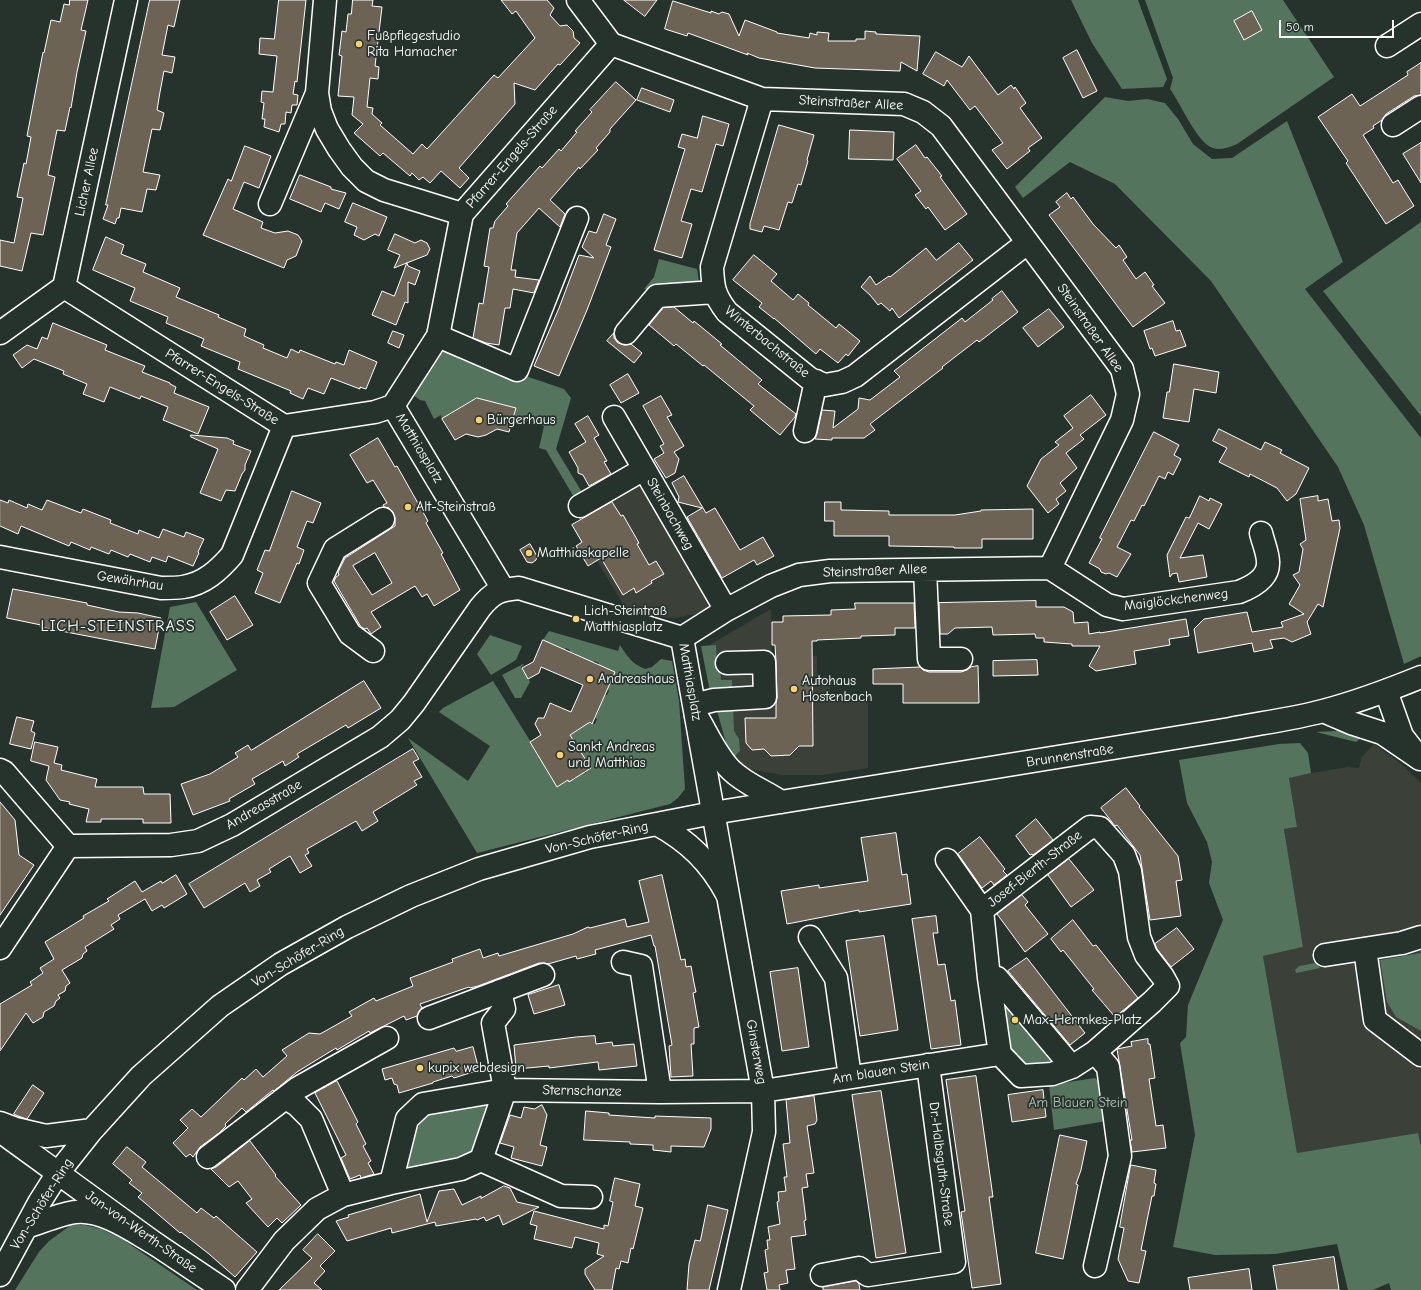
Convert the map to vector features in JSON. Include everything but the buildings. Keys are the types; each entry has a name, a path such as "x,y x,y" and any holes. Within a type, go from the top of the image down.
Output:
{"street":[{"name":"Licher Allee","path":"64,287 126,0"},
{"path":"326,0 317,93 320,111 327,130 339,149 366,181 384,190 462,214"},
{"path":"578,0 611,44"},
{"path":"1386,46 1421,24"},
{"name":"Pfarrer-Engels-Straße","path":"64,287 284,426 375,412 394,406 438,336 462,214 611,44"},
{"name":"Steinstraßer Allee","path":"611,44 762,99 904,104 923,112 942,126 1027,243 1122,368 1128,394 1122,420 1050,568 830,572 799,575 771,586 726,610 682,638"},
{"path":"270,204 317,93"},
{"name":"Winterbachstraße","path":"762,99 712,267 713,286 718,300 727,312 810,379 825,385 842,382 855,376 1027,243"},
{"path":"1393,126 1421,107"},
{"path":"438,336 517,370 577,218"},
{"path":"0,333 64,287"},
{"path":"626,333 657,296 715,292"},
{"path":"805,431 816,381"},
{"name":"Matthiasplatz","path":"394,406 503,589 519,588 554,594 682,638 713,813"},
{"name":"Steinbachweg","path":"614,417 726,610"},
{"name":"Gewährhau","path":"0,557 161,588 183,587 200,582 219,570 232,555 284,426"},
{"path":"580,506 644,469"},
{"path":"373,651 350,634 319,583 335,549 383,519"},
{"name":"Maiglöckchenweg","path":"1050,568 1107,605 1123,609 1239,592 1253,586 1266,572 1268,561 1261,533"},
{"path":"925,570 929,659 961,659"},
{"name":"Andreasstraße","path":"68,846 171,845 198,841 232,825 380,736 400,720 414,703 480,608 489,597 503,589"},
{"path":"727,662 764,662 765,697 714,700 695,710 722,759 731,770 781,802"},
{"name":"Brunnenstraße","path":"713,813 1222,730 1323,711 1386,691 1421,677"},
{"path":"1386,691 1402,736 1421,759"},
{"path":"1323,711 1351,723 1382,733 1421,759"},
{"path":"0,770 4,772 68,846 0,948"},
{"name":"Von-Schöfer-Ring","path":"0,1275 58,1173 92,1130 141,1076 220,1006 282,964 347,927 411,896 479,869 590,837 713,813"},
{"name":"Ginsterweg","path":"713,813 762,1090 764,1132 729,1290"},
{"path":"657,824 675,834 691,846 703,858 728,894"},
{"name":"Josef-Bierth-Straße","path":"982,910 1090,827 1100,828 1124,855 1130,872 1139,937 1146,955 1168,986 1095,1052"},
{"name":"Josef-Bierth-Straße","path":"947,860 982,910 989,978"},
{"path":"810,937 836,978 850,1077"},
{"path":"1325,955 1402,943 1421,937"},
{"path":"1365,949 1375,1020 1421,1055"},
{"path":"623,962 641,966 660,1092"},
{"path":"429,1018 502,1000 543,975"},
{"path":"1072,1067 997,978 989,978 1000,1054 1021,1076 1052,1074 1072,1067 1095,1052 1108,1067 1120,1156 1095,1266"},
{"path":"247,1290 284,1241 317,1209 343,1195 391,1183 461,1169 481,1160 505,1090 493,1023 502,1000"},
{"path":"208,1157 291,1102 298,1088 387,1038"},
{"name":"Am blauen Stein","path":"762,1090 1000,1054"},
{"name":"Dr.-Halbsguth-Straße","path":"822,1274 859,1268 868,1275 954,1262 928,1065"},
{"name":"Sternschanze","path":"391,1183 407,1118 423,1104 505,1090 660,1092 762,1090"},
{"path":"291,1102 311,1119 343,1195"},
{"path":"0,1124 46,1136 92,1130"},
{"path":"0,1131 58,1173"},
{"path":"481,1160 561,1196 591,1197"},
{"name":"Jan-von-Werth-Straße","path":"58,1173 157,1245 224,1290"},
{"path":"26,1227 76,1212 90,1213 108,1218 157,1245"}],"shaded area":[{"path":"640,477 708,595 709,603 706,609 695,614 675,618 652,616 625,607 597,561 588,566 581,543 571,525 585,517 582,510"},
{"path":"771,609 772,657 817,656 817,685 830,684 830,693 868,694 868,768 822,775 782,775 748,769 735,760 729,748 704,662 704,651 711,644"},
{"path":"1374,744 1400,763 1421,783 1421,1147 1418,1133 1297,1153 1263,956 1303,947 1284,829 1297,827 1289,777 1348,767 1359,768 1362,757"}],"green space":[{"path":"1071,0 1138,0 1167,79 1163,87 1122,89 1092,43"},
{"path":"1145,0 1283,0 1334,77 1237,144 1222,149 1213,148 1207,145 1195,131 1170,89 1173,78"},
{"path":"1105,97 1128,101 1147,99 1165,103 1178,119 1193,144 1212,159 1232,158 1287,121 1343,262 1305,289 1421,438 1421,656 1404,664 1364,525 1338,467 1211,281 1115,184 1070,162 1023,198 1015,187"},
{"path":"1421,222 1421,416 1323,291"},
{"path":"659,259 697,269 700,289 690,291 644,289 654,277"},
{"path":"440,348 462,349 459,359 502,375 505,369 564,389 571,398 556,449 586,499 578,504 546,450 539,448 544,426 514,417 516,408 477,398 442,419 441,415 434,419 425,401 420,400 412,394"},
{"path":"196,602 237,670 174,707 151,708 170,607"},
{"path":"549,631 618,651 620,645 630,659 645,669 652,667 661,659 672,661 679,701 685,789 678,798 670,804 477,853 408,738 468,781 490,746 439,712 443,708 493,681 558,786 568,780 570,781 590,769 570,735 584,726 587,721 595,724 597,719 595,718 605,695 607,695 609,691 608,689 615,672 598,665 599,663 594,661 593,663 570,652 570,650 566,648 564,650 543,640"},
{"path":"490,635 522,646 516,660 491,675 477,654"},
{"path":"716,645 717,666 720,669 721,680 732,680 732,692 710,692 701,646"},
{"path":"523,664 524,665 521,667 530,682 521,698 515,698 502,675"},
{"path":"733,705 734,731 739,739 740,751 733,758 726,746 716,707"},
{"path":"1354,730 1361,738 1356,742 1316,732"},
{"path":"1300,743 1308,753 1311,773 1289,778 1297,827 1284,829 1303,947 1263,956 1297,1153 1418,1133 1421,1147 1421,1290 1391,1290 1389,1283 1373,1290 1348,1290 1337,1244 1275,1254 1215,1255 1173,1247 1195,1135 1180,1043 1186,1037 1188,1005 1223,920 1209,883 1212,862 1207,842 1187,803 1179,760 1279,744"},
{"path":"1421,953 1421,1031 1396,1017 1387,1002 1380,960"},
{"path":"1315,963 1318,964 1320,968 1296,973 1295,970 1299,966"},
{"name":"Max-Hermkes-Platz","path":"1000,988 1055,1054 1050,1068 1029,1071 1006,1052"},
{"name":"Am Blauen Stein","path":"1095,1078 1101,1083 1106,1121 1054,1130 1049,1085"},
{"path":"490,1101 477,1153 404,1176 410,1129 419,1116"},
{"path":"71,1225 85,1225 101,1229 122,1239 197,1290 15,1290 39,1252 49,1241"}],"place":[{"name":"Fußpflegestudio Rita Hamacher","path":"359,44"},
{"name":"Bürgerhaus","path":"479,420"},
{"name":"Alt-Steinstraß","path":"408,507"},
{"name":"Matthiaskapelle","path":"529,553"},
{"name":"Lich-Steintraß Matthiasplatz","path":"576,619"},
{"name":"Andreashaus","path":"590,679"},
{"name":"Autohaus Hostenbach","path":"794,689"},
{"name":"Sankt Andreas und Matthias","path":"560,755"},
{"name":"Max-Hermkes-Platz","path":"1015,1020"},
{"name":"kupix webdesign","path":"420,1068"}],"district":[{"name":"LICH-STEINSTRASS","path":"118,626"}]}
